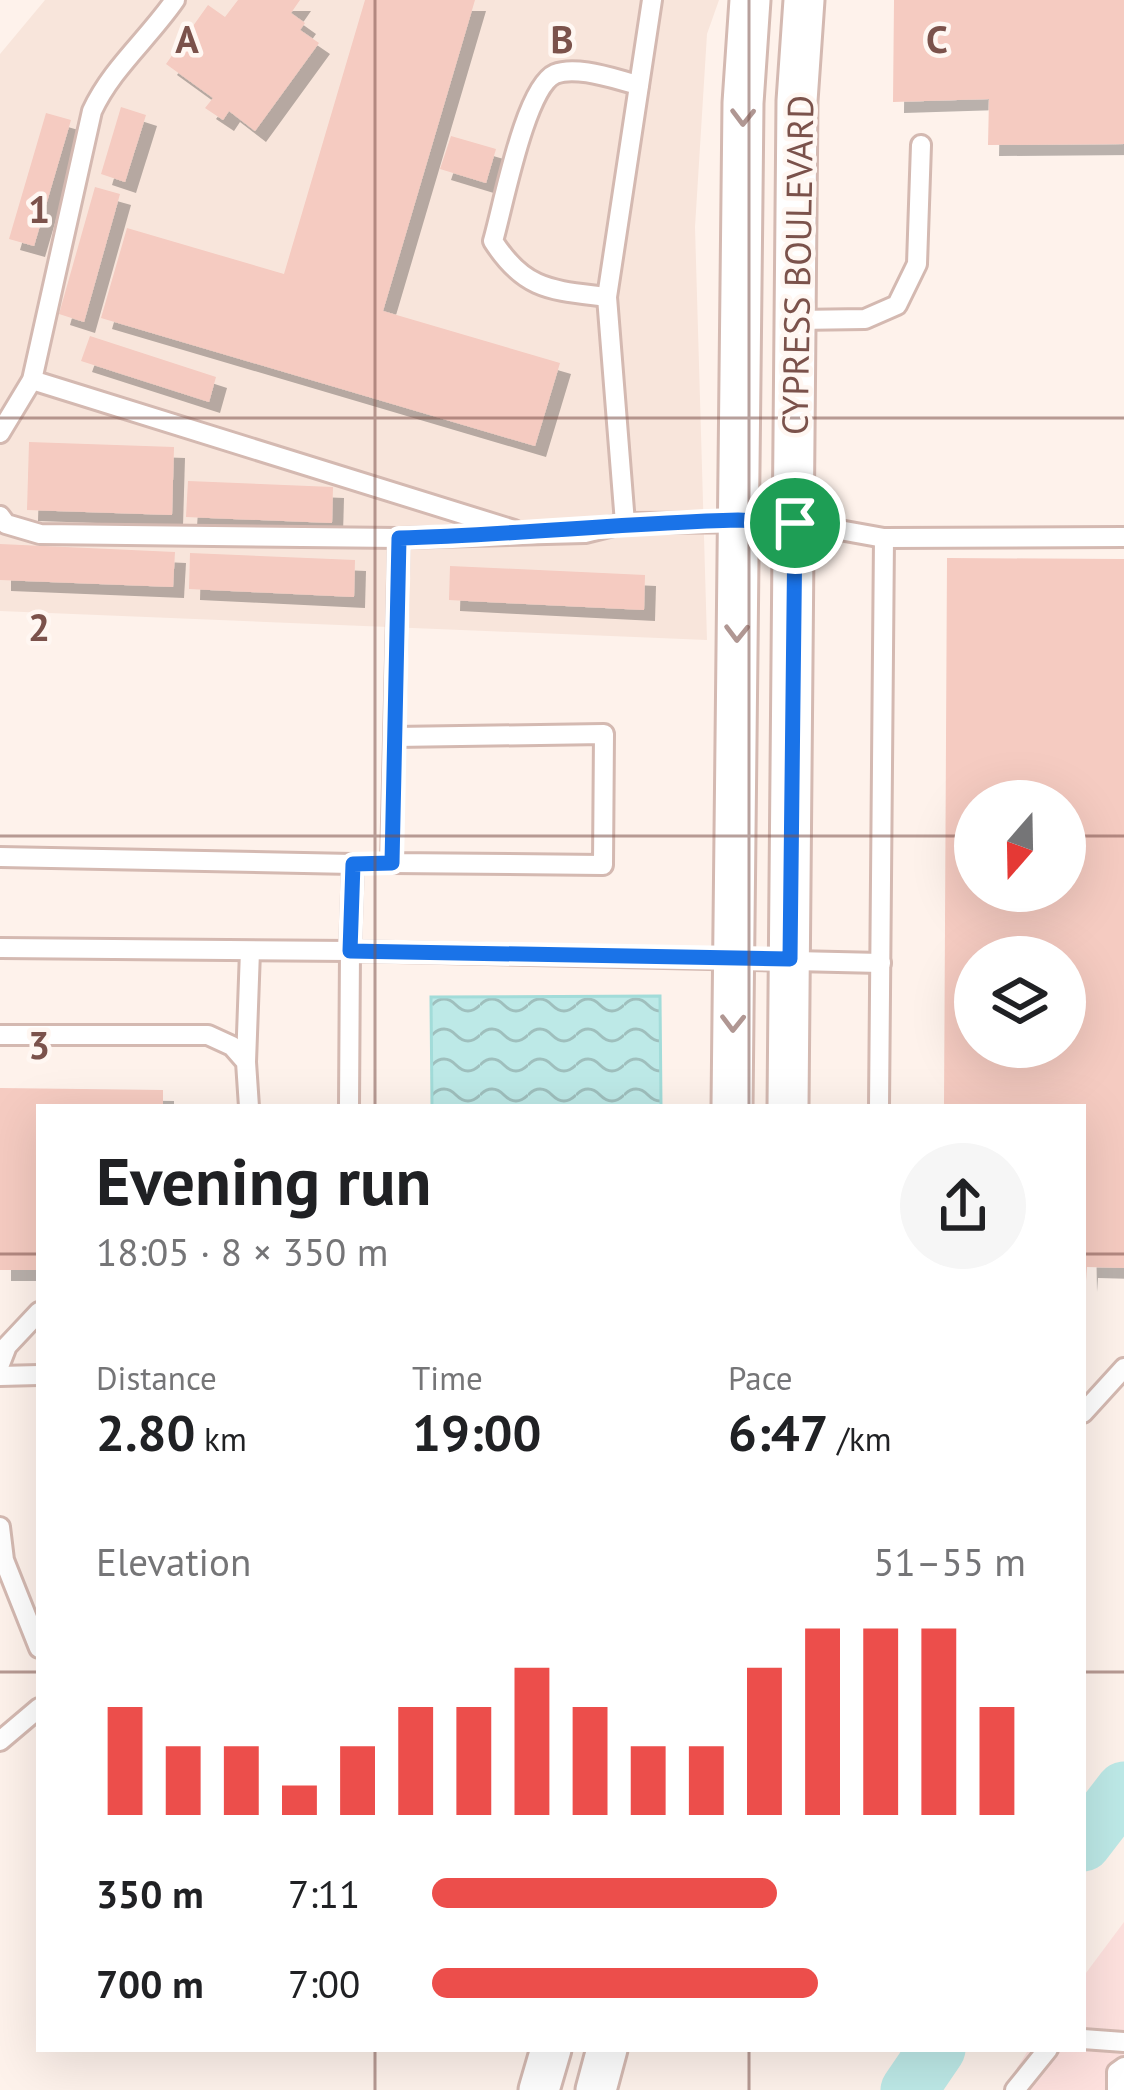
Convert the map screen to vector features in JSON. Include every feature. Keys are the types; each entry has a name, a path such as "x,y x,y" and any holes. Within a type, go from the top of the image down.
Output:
{"street":[{"name":"CYPRESS BOULEVARD","path":"732,1104 743,103 750,0"},
{"name":"CYPRESS BOULEVARD","path":"788,1104 797,100 804,0"},
{"path":"539,2090 550,2052"},
{"path":"596,2090 606,2052"}],"lane":[{"path":"0,434 32,380 92,111 108,78 152,34 175,0"},
{"path":"625,523 607,297 652,0"},
{"path":"607,297 535,285 512,269 494,241 535,92 555,74 580,73 639,85"},
{"path":"796,320 886,314 908,289 917,264 921,145"},
{"path":"32,380 530,535"},
{"path":"0,516 6,524 40,534 399,538 530,535 585,532 625,523 738,520 795,523 884,538 1124,537"},
{"path":"392,863 399,538"},
{"path":"879,1104 884,538"},
{"path":"0,856 603,865 604,734 394,737"},
{"path":"349,1104 353,864"},
{"path":"0,948 880,963"},
{"path":"249,1104 250,951"},
{"path":"0,1035 208,1035 232,1046 246,1062"},
{"path":"0,1364 7,1346 36,1315"},
{"path":"1086,1410 1124,1368"},
{"path":"0,1376 36,1375"},
{"path":"0,1527 4,1560 36,1640"},
{"path":"0,1741 36,1711"},
{"path":"1086,2039 1124,2042"},
{"path":"1015,2090 1046,2052"},
{"path":"1117,2090 1117,2072 1124,2067"}],"shaded area":[{"path":"45,0 719,0 707,34 695,227 707,640 0,611 0,54"},
{"path":"1124,1922 1124,2090 1003,2090 1027,2052 1086,2052 1086,1973"}],"water":[{"path":"660,996 661,1104 432,1104 431,997"}],"building":[{"path":"238,0 300,0 291,13 305,23 300,30 319,43 255,131 229,111 223,120 205,108 213,98 166,64 208,5 225,17"},
{"path":"365,0 475,0 383,311 560,363 535,446 101,318 127,228 284,274"},
{"path":"894,0 1124,0 1124,144 988,145 989,99 893,102"},
{"path":"121,107 146,115 125,182 101,174"},
{"path":"46,113 71,120 34,246 9,239"},
{"path":"451,136 496,149 486,183 440,169"},
{"path":"95,187 120,194 84,322 59,314"},
{"path":"90,336 216,377 209,402 81,361"},
{"path":"29,442 174,447 172,515 27,510"},
{"path":"188,481 333,487 332,523 186,517"},
{"path":"0,544 175,552 173,587 0,580"},
{"path":"190,553 355,560 354,597 189,589"},
{"path":"947,558 1124,559 1124,1268 1087,1267 1086,1281 1086,1104 944,1104"},
{"path":"450,566 645,575 644,610 449,600"},
{"path":"0,1088 163,1090 163,1104 36,1104 36,1270 0,1270"}],"waterway":[{"path":"1086,1839 1124,1790"},
{"path":"909,2090 935,2052"}],"route":[{"path":"625,523 795,523 790,959 350,951 353,864 392,863 399,538 585,532 625,523"}]}
